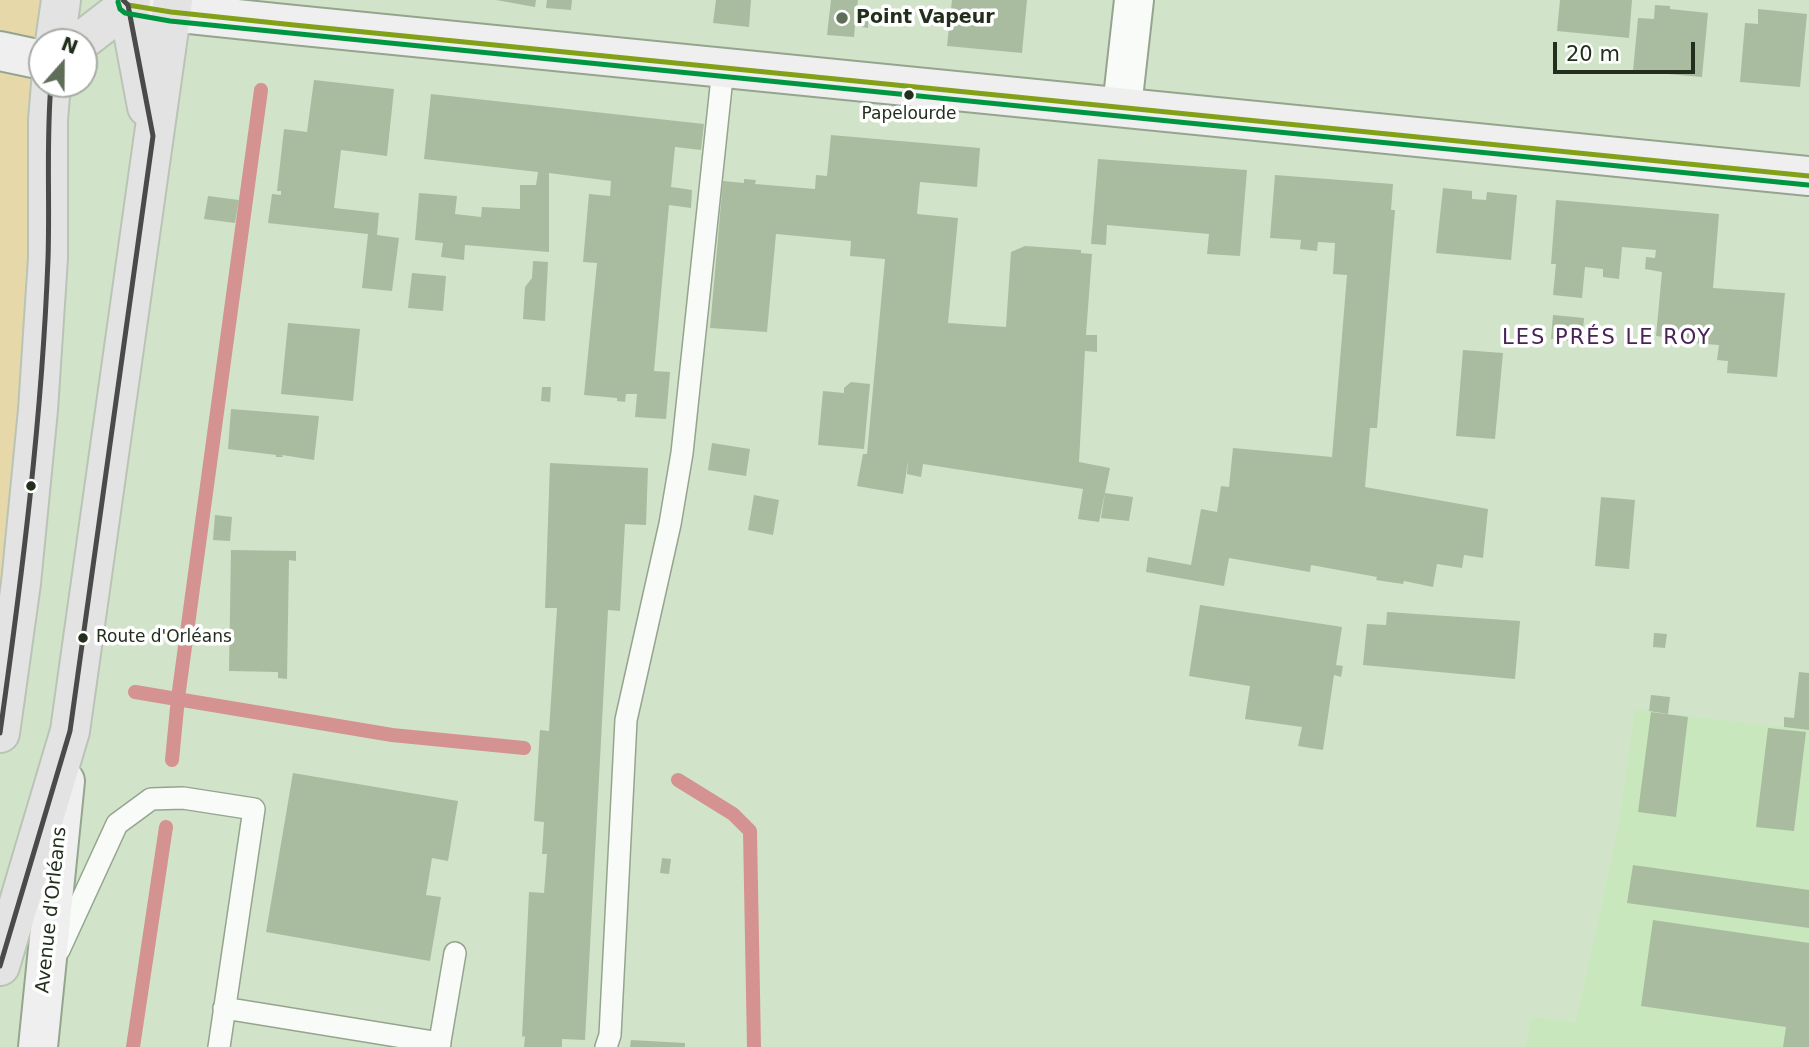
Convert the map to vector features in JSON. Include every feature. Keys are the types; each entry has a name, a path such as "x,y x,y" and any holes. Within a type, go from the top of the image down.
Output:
{"main road":[{"path":"57,28 61,0"},
{"path":"96,28 127,1 723,68 1809,176"},
{"path":"127,1 153,136"},
{"path":"0,966 70,731 172,6"},
{"path":"0,51 28,57"},
{"path":"0,738 21,583 38,410 48,258 50,98"},
{"name":"Avenue d'Orléans","path":"38,1047 70,731"}],"street":[{"path":"1122,107 1134,0"}],"lane":[{"path":"606,1047 610,1035 626,720 670,524 680,465 723,68"},
{"path":"45,981 117,824 151,799 183,799 254,809 219,1047"},
{"path":"224,1008 440,1045 455,953"}],"shaded area":[{"path":"0,0 63,0 61,28 28,28 28,98 55,98 0,739"},
{"path":"1635,710 1809,730 1809,1047 1525,1047 1532,1017 1576,1022 1618,830"}],"building":[{"path":"496,0 536,0 535,7"},
{"path":"547,0 572,0 571,10 546,8"},
{"path":"716,0 751,0 749,27 713,23"},
{"name":"Point Vapeur","path":"831,0 858,0 857,10 869,12 868,28 855,26 854,37 827,35"},
{"path":"952,0 1027,0 1022,53 947,46"},
{"path":"1560,0 1632,0 1629,38 1557,31"},
{"path":"1655,5 1708,13 1702,77 1633,71 1638,18 1654,19"},
{"path":"1758,9 1807,14 1800,87 1740,82 1745,23 1758,24"},
{"path":"314,80 394,89 387,156 341,150 334,208 379,213 377,235 399,238 392,291 362,288 368,234 268,223 272,194 281,195 281,191 277,191 284,129 307,132"},
{"path":"431,94 704,124 701,150 675,147 671,187 692,190 691,208 669,205 654,371 670,372 666,419 635,417 637,394 626,394 625,402 617,401 617,398 584,395 597,263 583,262 589,194 610,196 611,181 549,173 549,252 465,245 464,260 441,257 443,243 415,240 419,193 457,196 455,214 481,217 482,207 520,209 520,185 536,185 538,172 424,159"},
{"path":"831,135 980,148 977,187 920,182 917,214 958,218 948,323 1006,327 1011,252 1025,246 1081,250 1081,253 1092,254 1086,335 1097,335 1097,352 1085,351 1079,462 1110,468 1099,522 1078,519 1083,489 923,464 921,477 907,474 908,461 903,494 857,486 863,454 867,454 885,259 850,256 851,241 776,234 767,332 710,328 723,181 744,183 744,179 756,180 755,184 815,189 816,175 827,176"},
{"path":"1098,159 1247,170 1240,256 1207,254 1209,234 1107,225 1106,245 1091,244"},
{"path":"1275,175 1393,184 1391,210 1395,210 1377,428 1370,428 1365,487 1488,509 1483,558 1464,555 1462,568 1437,564 1433,587 1404,581 1403,584 1376,580 1377,577 1311,565 1310,572 1229,558 1224,586 1146,572 1148,557 1191,565 1201,509 1217,512 1221,486 1229,487 1233,448 1332,457 1347,275 1333,274 1335,243 1318,242 1317,251 1300,249 1301,240 1270,238"},
{"path":"1443,188 1472,191 1472,199 1486,200 1487,192 1517,195 1511,260 1436,253"},
{"path":"208,196 239,200 235,223 204,219"},
{"path":"1556,200 1719,214 1713,288 1785,293 1777,377 1727,373 1728,361 1717,360 1719,345 1682,342 1683,339 1656,336 1662,272 1645,269 1646,257 1655,258 1656,250 1622,247 1619,279 1603,277 1603,269 1585,267 1582,298 1553,295 1556,264 1551,264"},
{"path":"533,261 548,262 545,321 523,319 525,287 532,278"},
{"path":"412,273 446,276 443,311 408,308"},
{"path":"1553,315 1584,318 1582,342 1551,339"},
{"path":"288,323 360,329 353,401 281,394"},
{"path":"1463,350 1503,353 1495,439 1456,436"},
{"path":"851,382 870,384 864,449 818,445 823,391 844,393 844,388"},
{"path":"542,387 551,387 550,402 541,401"},
{"path":"231,409 319,416 314,460 228,449"},
{"path":"712,443 750,449 746,476 708,470"},
{"path":"550,463 648,468 646,525 625,524 620,611 608,610 585,1040 562,1039 562,1047 524,1047 525,1036 522,1037 529,892 544,893 547,854 542,854 544,822 534,821 540,730 549,731 557,608 545,608"},
{"path":"1105,493 1133,497 1129,521 1101,518"},
{"path":"754,495 779,500 773,535 748,530"},
{"path":"1601,497 1635,500 1629,569 1595,566"},
{"path":"215,515 232,517 230,541 213,540"},
{"path":"231,550 296,551 296,561 289,560 287,679 278,678 278,672 229,671"},
{"path":"1200,605 1342,627 1336,665 1343,666 1341,677 1334,675 1323,750 1298,746 1302,727 1245,719 1250,686 1189,676"},
{"path":"1387,612 1520,621 1515,679 1363,665 1367,624 1386,625"},
{"path":"1654,633 1667,634 1665,648 1653,647"},
{"path":"1799,672 1809,673 1809,730 1784,727 1784,717 1794,718"},
{"path":"1651,695 1670,697 1668,714 1649,711"},
{"path":"1651,712 1688,717 1676,817 1638,812"},
{"path":"1768,728 1806,732 1794,831 1756,827"},
{"path":"293,773 458,801 448,861 432,858 426,895 441,897 430,961 266,932"},
{"path":"662,858 671,859 669,874 660,873"},
{"path":"1633,865 1809,890 1809,928 1627,903"},
{"path":"1653,920 1809,943 1809,1047 1783,1047 1786,1027 1641,1006"},
{"path":"631,1040 685,1043 685,1047 630,1047"}],"waterway":[{"path":"172,760 178,698 261,90"},
{"path":"135,692 392,735 524,748"},
{"path":"678,780 733,814 750,831 754,1047"},
{"path":"133,1047 166,827"}],"transit line":[{"path":"0,966 70,731 153,136 128,5 123,0"},
{"path":"118,2 125,13 170,21 1808,185"},
{"path":"128,5 294,25 1809,176"},
{"path":"0,733 23,556 41,378 48,259 50,98"}],"place":[{"name":"Point Vapeur","path":"842,18"},
{"name":"Papelourde","path":"909,95"},
{"name":"Route d'Orléans","path":"83,638"}],"district":[{"name":"LES PRÉS LE ROY","path":"1607,339"}]}
